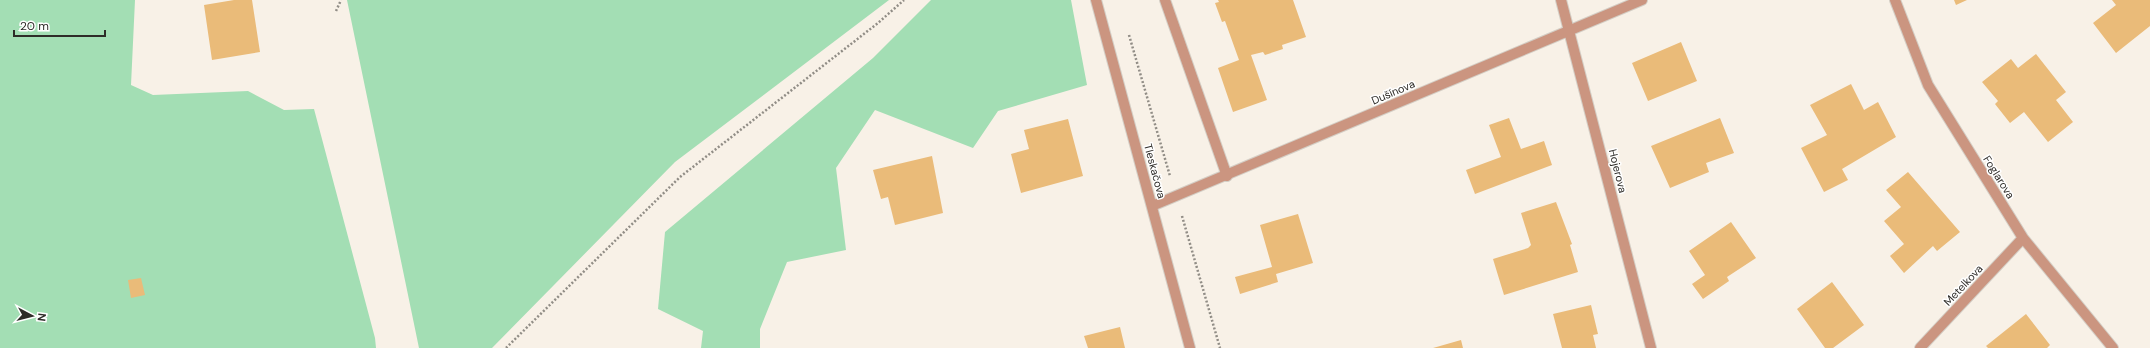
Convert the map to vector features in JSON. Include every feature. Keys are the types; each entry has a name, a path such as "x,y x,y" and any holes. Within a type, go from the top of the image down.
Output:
{"street":[{"name":"Tleskačova","path":"1096,0 1190,348"},
{"path":"1165,0 1227,176"},
{"name":"Hojerova","path":"1561,0 1570,30 1651,348"},
{"name":"Dušínova","path":"1152,206 1227,176 1642,0"},
{"name":"Foglarova","path":"1895,0 1928,85 2023,238 2113,348"},
{"name":"Metelkova","path":"1920,348 2023,238"}],"path":[{"path":"336,11 341,0"},
{"path":"506,348 680,177 878,24 904,0"}],"green space":[{"path":"0,0 135,0 131,85 153,95 248,91 284,110 314,109 375,338 376,348 0,348"},
{"path":"347,0 889,0 675,162 492,348 419,348"},
{"path":"931,0 1071,0 1087,85 998,111 973,148 875,110 836,168 846,250 787,262 760,329 760,348 701,348 703,331 658,309 665,232 873,58"}],"building":[{"path":"234,0 252,0 260,52 212,60 204,5"},
{"path":"1218,0 1293,0 1306,37 1282,45 1283,49 1265,55 1263,52 1251,55 1267,100 1233,112 1218,68 1239,60 1225,21 1222,22 1215,3 1219,2"},
{"path":"1954,0 1967,0 1956,5"},
{"path":"2112,0 2150,0 2150,26 2116,53 2093,23 2116,5"},
{"path":"1681,42 1697,81 1648,101 1632,63"},
{"path":"2036,54 2066,92 2056,100 2073,122 2048,142 2024,112 2010,123 1995,104 1998,101 1982,82 2011,59 2018,68"},
{"path":"1851,84 1864,110 1878,102 1896,137 1842,169 1848,180 1824,192 1801,148 1827,135 1810,105"},
{"path":"1509,118 1521,149 1544,141 1552,165 1475,194 1466,170 1501,157 1489,125"},
{"path":"1720,118 1734,153 1706,163 1709,172 1670,188 1651,146"},
{"path":"1068,119 1083,176 1021,193 1011,154 1029,149 1024,130"},
{"path":"932,156 943,213 895,225 888,197 881,199 873,170"},
{"path":"1908,172 1960,232 1937,251 1933,246 1904,273 1890,256 1904,244 1884,221 1901,207 1886,190"},
{"path":"1556,202 1572,244 1570,245 1578,272 1504,295 1493,259 1528,248 1531,245 1521,213"},
{"path":"1298,214 1313,263 1276,274 1278,282 1240,294 1235,277 1272,267 1260,225"},
{"path":"1731,222 1756,258 1727,277 1729,281 1703,299 1692,284 1705,275 1689,251"},
{"path":"141,278 145,295 131,298 128,280"},
{"path":"1832,282 1864,325 1833,348 1825,348 1797,309"},
{"path":"1591,305 1598,334 1593,335 1596,348 1562,348 1553,314"},
{"path":"2026,314 2050,345 2047,348 1988,348 1986,346"},
{"path":"1120,327 1125,348 1088,348 1084,336"},
{"path":"1461,340 1463,348 1433,348"}]}
